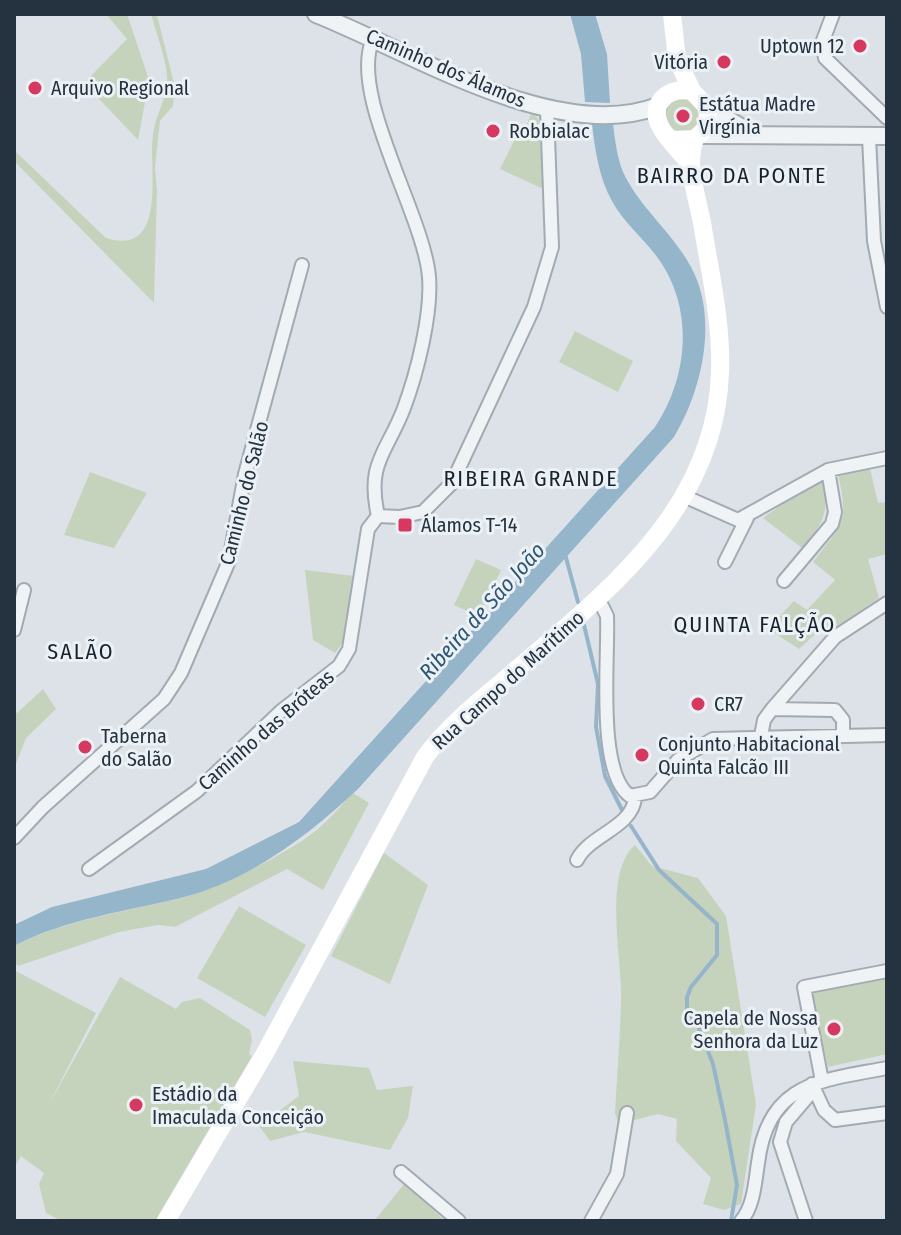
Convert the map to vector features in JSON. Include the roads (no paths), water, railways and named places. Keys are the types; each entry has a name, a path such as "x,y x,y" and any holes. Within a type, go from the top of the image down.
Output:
{"main road":[{"path":"672,14 677,59 692,91 708,108 709,117 698,137 666,134 662,101 677,59"},
{"path":"662,101 678,90 692,91"},
{"name":"Rua Campo do Marítimo","path":"666,134 690,165"},
{"name":"Rua Campo do Marítimo","path":"166,1221 264,1055 425,757 471,708 598,598 648,550 686,497 709,437 720,375 717,313 690,165 698,137"}],"street":[{"name":"Caminho dos Álamos","path":"316,14 426,65 547,109 626,114 662,101"},
{"path":"833,14 821,45 831,66 887,118"},
{"name":"Caminho das Bróteas","path":"89,869 197,791 281,711 339,666 349,649 368,529 378,516 373,494 374,467 404,409 418,361 430,286 428,257 383,136 367,62 373,39"},
{"path":"708,108 749,132"},
{"path":"378,516 400,517 423,512 452,483 534,307 552,247 547,109"},
{"name":"Caminho dos Álamos","path":"626,114 666,134"},
{"path":"698,137 749,132 887,136"},
{"path":"869,137 874,241 887,307"},
{"name":"Caminho do Salão","path":"14,838 43,807 164,699 181,673 229,561 245,474 302,265"},
{"path":"686,497 731,519 747,518 828,470 887,458"},
{"path":"784,581 832,524 835,512 828,470"},
{"path":"725,562 747,518"},
{"path":"14,630 24,590"},
{"path":"598,598 607,616 612,762 621,789 635,798"},
{"path":"761,736 764,720 772,709 835,637 887,603"},
{"path":"772,709 835,710 843,720 843,736"},
{"path":"577,860 590,844 626,817 635,798 650,792 683,755 713,739 887,735"},
{"path":"887,971 804,987 816,1085 824,1110 835,1120 887,1113"},
{"path":"741,1221 749,1208 760,1147 770,1119 791,1094 887,1068"},
{"path":"806,1221 780,1142 786,1122 816,1085"},
{"path":"591,1221 617,1174 627,1113"},
{"path":"401,1172 459,1221"}],"water":[{"path":"570,14 595,14 607,54 610,103 585,102 581,54"},
{"path":"592,124 613,124 623,172 638,197 684,255 699,287 704,309 704,354 692,398 674,437 358,789 299,839 255,867 208,889 76,922 14,946 14,925 52,907 206,869 299,822 655,427 666,408 680,368 682,325 679,304 662,264 617,210 608,192 598,164"}],"waterway":[{"path":"565,554 578,602"},
{"path":"584,625 598,684 596,727 605,776 623,812"},
{"path":"631,826 659,870 717,924 717,955 691,987 687,1011 698,1026 713,1064 725,1120 737,1185 731,1221"}],"place":[{"name":"Uptown 12","path":"860,46"},
{"name":"Vitória","path":"724,62"},
{"name":"Arquivo Regional","path":"35,88"},
{"name":"Estátua Madre Virgínia","path":"683,116"},
{"name":"Robbialac","path":"493,131"},
{"name":"Álamos T-14","path":"405,525"},
{"name":"CR7","path":"698,704"},
{"name":"Taberna do Salão","path":"85,747"},
{"name":"Conjunto Habitacional Quinta Falcão III","path":"642,755"},
{"name":"Capela de Nossa Senhora da Luz","path":"834,1029"},
{"name":"Estádio da Imaculada Conceição","path":"136,1105"}],"district":[{"name":"BAIRRO DA PONTE","path":"732,175"},
{"name":"RIBEIRA GRANDE","path":"531,478"},
{"name":"QUINTA FALÇÃO","path":"755,624"},
{"name":"SALÃO","path":"81,651"}],"water label":[{"name":"Ribeira de São João","path":"482,611"}]}
